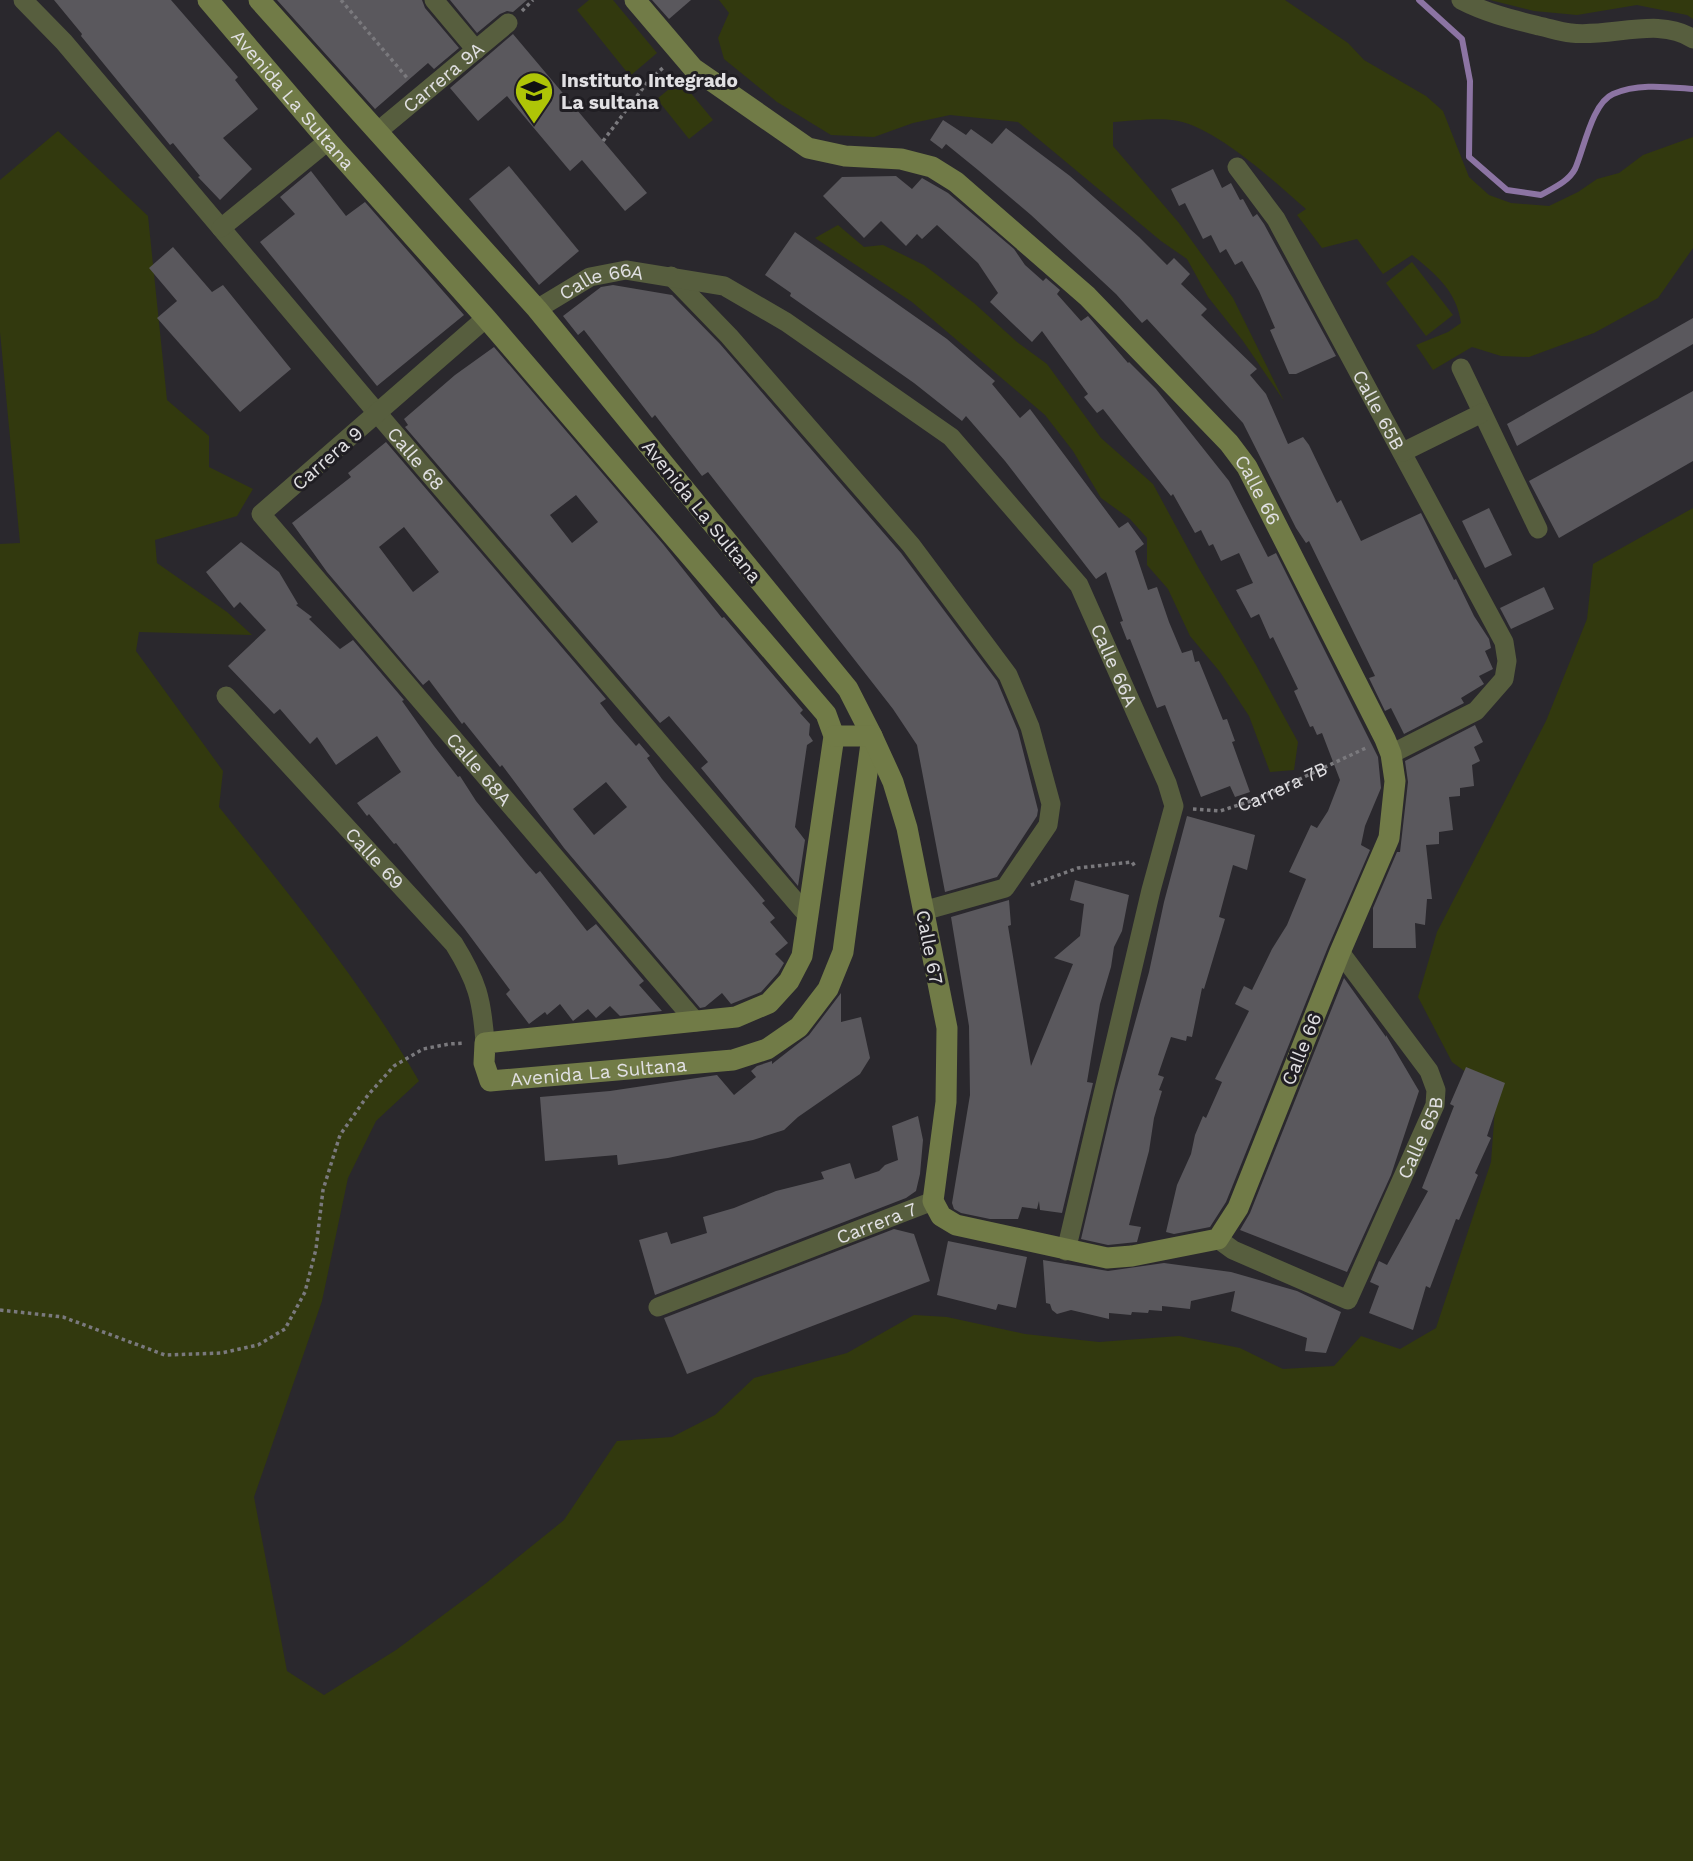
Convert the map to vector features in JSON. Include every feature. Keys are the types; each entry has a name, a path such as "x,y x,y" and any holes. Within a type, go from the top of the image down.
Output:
{"street":[{"name":"Calle 68","path":"23,0 64,42 808,916"},
{"name":"Avenida La Sultana","path":"208,0 328,141 486,317 825,714 834,736 802,956 789,981 769,1003 736,1017 485,1043 484,1062 490,1081 733,1060 767,1049 799,1027 828,989 843,952 872,736 848,689 537,309 259,0"},
{"path":"435,0 476,50"},
{"name":"Calle 66","path":"635,0 693,68 769,123 808,148 845,156 901,159 932,167 956,182 1087,296 1229,443 1247,467 1388,747 1395,781 1389,838 1340,952 1238,1208 1218,1239"},
{"path":"1461,0 1486,13 1570,33 1609,34 1653,27 1682,31 1693,39"},
{"name":"Carrera 9A","path":"377,132 508,23"},
{"path":"221,228 328,141"},
{"name":"Calle 65B","path":"1237,167 1276,219 1504,642 1507,661 1504,679 1476,711 1388,747"},
{"name":"Calle 66A","path":"537,309 590,277 626,270 724,286 786,322 951,437 1079,585 1167,783 1174,807"},
{"name":"Calle 66A","path":"671,276 729,336 911,545 1008,675 1030,727 1051,804 1048,825 1005,888"},
{"name":"Carrera 9","path":"261,514 486,317"},
{"path":"1461,368 1538,528"},
{"path":"1403,452 1482,413"},
{"name":"Calle 68A","path":"261,514 696,1022"},
{"name":"Calle 69","path":"226,696 454,944 473,975 483,1013 485,1043"},
{"path":"834,736 872,736"},
{"name":"Calle 67","path":"872,736 893,782 907,828 947,1028 946,1102 933,1201"},
{"path":"1066,1251 1151,890 1174,807"},
{"path":"923,911 1005,888"},
{"name":"Calle 65B","path":"1218,1239 1233,1250 1348,1300 1435,1105 1436,1090 1429,1072 1340,952"},
{"name":"Carrera 7","path":"658,1307 933,1201 941,1216 956,1225 1107,1258 1132,1256 1218,1239"}],"path":[{"path":"341,0 421,94"},
{"path":"603,141 649,80"},
{"name":"Carrera 7B","path":"1174,807 1220,811 1388,747"},
{"path":"1005,888 1028,886 1078,868 1132,862 1151,890"},
{"path":"0,1310 63,1317 165,1355 221,1353 258,1345 285,1329 304,1292 316,1249 323,1190 340,1135 368,1095 394,1066 423,1049 449,1044 485,1043"}],"green space":[{"path":"589,0 613,0 657,53 630,76 577,10"},
{"path":"719,0 1285,0 1348,43 1364,60 1426,96 1443,111 1469,177 1489,195 1511,203 1549,206 1597,179 1619,173 1643,155 1693,137 1693,248 1658,298 1594,333 1529,357 1501,356 1472,347 1433,370 1416,345 1448,332 1461,323 1459,312 1444,284 1412,255 1383,274 1357,239 1322,248 1297,215 1306,209 1245,158 1211,134 1171,120 1113,122 1113,146 1179,223 1233,298 1284,401 1243,341 1208,297 1187,259 1161,241 1018,122 950,115 913,123 874,137 831,135 777,102 724,59 718,38 729,13"},
{"path":"1490,0 1693,0 1693,19 1687,15 1637,5 1577,15 1534,11"},
{"path":"680,80 713,120 689,139 657,99"},
{"path":"58,131 148,216 167,400 209,436 209,467 253,489 237,516 155,540 157,563 227,612 252,635 139,632 136,651 223,771 219,807 349,974 419,1081 376,1121 348,1178 322,1301 254,1497 287,1671 324,1695 396,1650 485,1584 564,1520 617,1441 672,1437 715,1415 754,1378 847,1353 914,1315 947,1317 1025,1334 1099,1342 1179,1336 1240,1348 1283,1369 1334,1366 1361,1336 1400,1349 1436,1328 1491,1162 1496,1094 1452,1062 1418,997 1437,932 1546,721 1587,619 1593,564 1693,508 1693,1861 0,1861 0,544 20,543 0,332 0,180"},
{"path":"838,225 864,247 883,245 924,265 974,303 1017,342 1047,364 1101,438 1153,484 1298,742 1294,770 1270,772 1249,716 1220,672 1190,636 1168,589 1147,565 1147,538 1130,519 1101,498 1073,451 1045,415 912,302 815,238"},
{"path":"1412,262 1453,315 1426,336 1386,283"}],"building":[{"path":"54,0 171,0 238,77 235,80 258,109 223,138 252,169 220,200 198,177 200,176 173,143 170,145"},
{"path":"277,0 422,0 425,8 459,48 434,69 428,63 375,109"},
{"path":"450,0 527,0 513,12 500,14 477,33"},
{"path":"652,0 691,0 669,19"},
{"path":"513,34 647,193 625,211 582,160 570,171 507,96 478,121 450,88"},
{"path":"943,120 966,135 971,129 992,144 1006,128 1070,176 1167,265 1174,258 1190,274 1181,284 1207,309 1201,315 1257,369 1250,375 1266,394 1288,444 1303,437 1337,503 1341,500 1361,541 1421,513 1454,580 1456,579 1489,639 1491,648 1485,651 1493,669 1479,676 1484,684 1461,698 1464,703 1404,734 1391,708 1385,711 1369,678 1375,676 1309,541 1306,543 1296,528 1243,423 1147,319 1142,323 1116,294 978,170 946,144 942,149 930,140"},
{"path":"509,166 579,251 539,285 469,199"},
{"path":"1213,169 1222,188 1231,183 1253,217 1257,214 1264,224 1336,356 1296,374 1289,374 1270,330 1275,328 1242,261 1235,265 1226,249 1220,253 1211,235 1203,239 1185,203 1179,206 1171,189"},
{"path":"311,171 346,216 365,202 464,315 377,386 260,242 295,214 280,197"},
{"path":"896,176 912,189 922,178 948,193 1014,249 1025,265 1043,281 1046,278 1060,290 1057,294 1081,321 1088,316 1128,363 1156,389 1229,481 1268,557 1276,553 1378,757 1381,788 1365,826 1361,845 1370,850 1328,947 1226,1202 1210,1227 1174,1234 1166,1232 1177,1185 1191,1154 1195,1135 1222,1082 1215,1079 1249,1011 1235,1004 1244,986 1252,990 1287,925 1306,879 1289,872 1311,825 1317,828 1328,811 1340,780 1322,733 1317,735 1313,726 1310,727 1294,691 1298,689 1273,637 1270,639 1259,614 1251,618 1236,590 1253,583 1239,553 1221,561 1213,544 1209,546 1201,530 1195,533 1173,494 1171,496 1103,409 1097,413 1084,397 1088,394 1042,331 1032,342 990,302 998,293 978,263 937,225 922,239 917,234 906,246 881,221 864,238 823,196 842,177"},
{"path":"795,232 947,339 995,381 992,384 1020,418 1030,409 1119,528 1128,522 1144,544 1135,551 1148,590 1157,587 1182,653 1192,650 1195,662 1199,661 1223,720 1227,719 1235,741 1232,742 1250,792 1235,797 1230,786 1201,797 1165,705 1157,708 1130,639 1127,640 1106,572 1096,579 1005,461 966,416 962,421 765,275"},
{"path":"173,247 212,292 223,285 291,369 240,412 157,318 177,301 149,268"},
{"path":"613,285 672,295 720,344 901,553 997,681 1018,731 1038,810 1037,816 997,877 945,892 917,745 893,709 708,472 702,476 655,415 652,418 584,330 578,335 563,316 601,287"},
{"path":"1693,318 1693,344 1517,446 1507,424"},
{"path":"494,347 803,710 800,713 810,724 809,735 813,741 807,745 795,827 805,840 798,886 701,768 708,762 669,716 660,723 405,427 408,425 404,419 455,375","holes":["576,495 598,522 572,543 550,515"]},
{"path":"1693,391 1693,461 1559,538 1529,481"},
{"path":"386,442 606,699 600,703 636,746 639,743 650,756 647,758 662,779 765,901 762,903 775,918 770,922 788,943 775,954 784,963 761,992 731,1004 722,993 700,1008 564,848 502,765 500,767 464,722 462,724 429,680 423,685 327,572 292,523 351,477 348,473","holes":["404,527 439,572 413,592 379,547","606,782 627,807 594,835 573,809"]},
{"path":"1489,508 1512,555 1485,568 1462,521"},
{"path":"241,542 279,572 298,604 296,605 312,617 309,619 340,649 353,640 404,700 402,701 434,746 528,865 536,874 540,871 587,931 596,924 644,981 639,985 662,1011 620,1016 610,1006 596,1018 588,1009 573,1021 560,1004 547,1015 545,1012 529,1024 506,994 510,990 464,928 396,843 394,844 357,803 401,772 377,736 336,765 317,737 310,744 280,709 274,714 228,666 266,630 240,602 234,608 206,572"},
{"path":"1544,587 1554,609 1511,629 1500,608"},
{"path":"1475,725 1483,742 1474,747 1480,761 1472,765 1474,786 1460,788 1460,796 1449,797 1453,830 1439,832 1439,844 1426,845 1432,899 1427,899 1425,925 1415,923 1416,948 1373,948 1373,908 1397,852 1400,852 1408,782 1405,761"},
{"path":"1187,816 1255,835 1247,870 1233,865 1219,917 1225,919 1204,989 1202,988 1192,1037 1187,1036 1186,1041 1171,1037 1158,1075 1164,1077 1159,1090 1162,1091 1129,1225 1141,1227 1137,1242 1108,1245 1081,1239"},
{"path":"1075,880 1129,895 1122,931 1114,947 1100,1004 1087,1082 1093,1083 1062,1213 1040,1210 1039,1201 1037,1209 1022,1207 1018,1219 990,1219 961,1213 954,1209 952,1203 970,1095 969,1026 951,917 1009,900 1011,925 1008,926 1031,1066 1073,964 1054,958 1080,936 1084,904 1070,900"},
{"path":"1344,978 1386,1035 1419,1091 1391,1175 1347,1272 1240,1230 1250,1213"},
{"path":"841,993 841,1022 861,1017 870,1058 860,1074 798,1117 784,1130 753,1140 668,1158 618,1165 617,1155 545,1161 540,1097 610,1091 717,1075 734,1095 756,1077 751,1071 757,1066 772,1061 772,1064 809,1035"},
{"path":"1466,1067 1505,1083 1487,1136 1491,1138 1475,1173 1478,1175 1459,1220 1456,1219 1430,1288 1426,1286 1413,1330 1369,1313 1379,1286 1370,1282 1379,1261 1387,1265 1428,1191 1422,1188 1454,1106 1450,1104"},
{"path":"918,1116 923,1140 920,1174 916,1191 906,1198 655,1295 639,1240 667,1232 671,1244 707,1233 703,1217 776,1191 824,1179 821,1172 850,1163 855,1179 879,1171 885,1165 898,1160 892,1126"},
{"path":"894,1229 914,1234 930,1281 687,1374 664,1318"},
{"path":"948,1241 1027,1257 1016,1308 998,1304 996,1310 937,1295"},
{"path":"1043,1260 1108,1271 1164,1263 1231,1272 1297,1291 1341,1312 1326,1353 1305,1351 1307,1338 1231,1311 1235,1291 1191,1301 1190,1309 1162,1306 1162,1311 1149,1310 1148,1313 1109,1313 1109,1319 1071,1310 1057,1314 1050,1304 1046,1303"}],"waterway":[{"path":"1419,0 1462,39 1470,81 1469,157 1507,190 1541,195 1568,178 1575,169 1594,116 1613,94 1642,87 1693,89"}],"place":[{"name":"Instituto Integrado La sultana","path":"534,125"}]}
